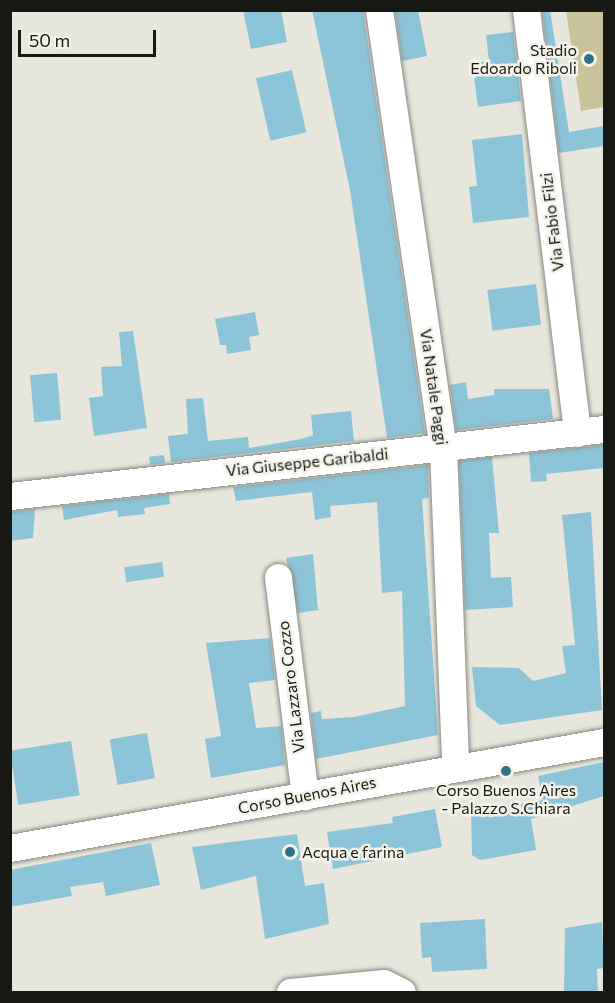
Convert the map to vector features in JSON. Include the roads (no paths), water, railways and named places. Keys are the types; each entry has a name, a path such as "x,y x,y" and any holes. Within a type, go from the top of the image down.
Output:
{"street":[{"name":"Via Natale Paggi","path":"379,10 443,448 455,766"},
{"name":"Via Fabio Filzi","path":"526,10 577,433"},
{"name":"Via Giuseppe Garibaldi","path":"10,496 604,429"},
{"name":"Via Lazzaro Cozzo","path":"278,577 305,796"},
{"name":"Corso Buenos Aires","path":"10,848 305,796 455,766 604,742"},
{"path":"290,993 384,983 402,993"}],"place":[{"name":"Stadio Edoardo Riboli","path":"589,59"},
{"name":"Corso Buenos Aires - Palazzo S.Chiara","path":"506,771"},
{"name":"Acqua e farina","path":"290,852"}]}
